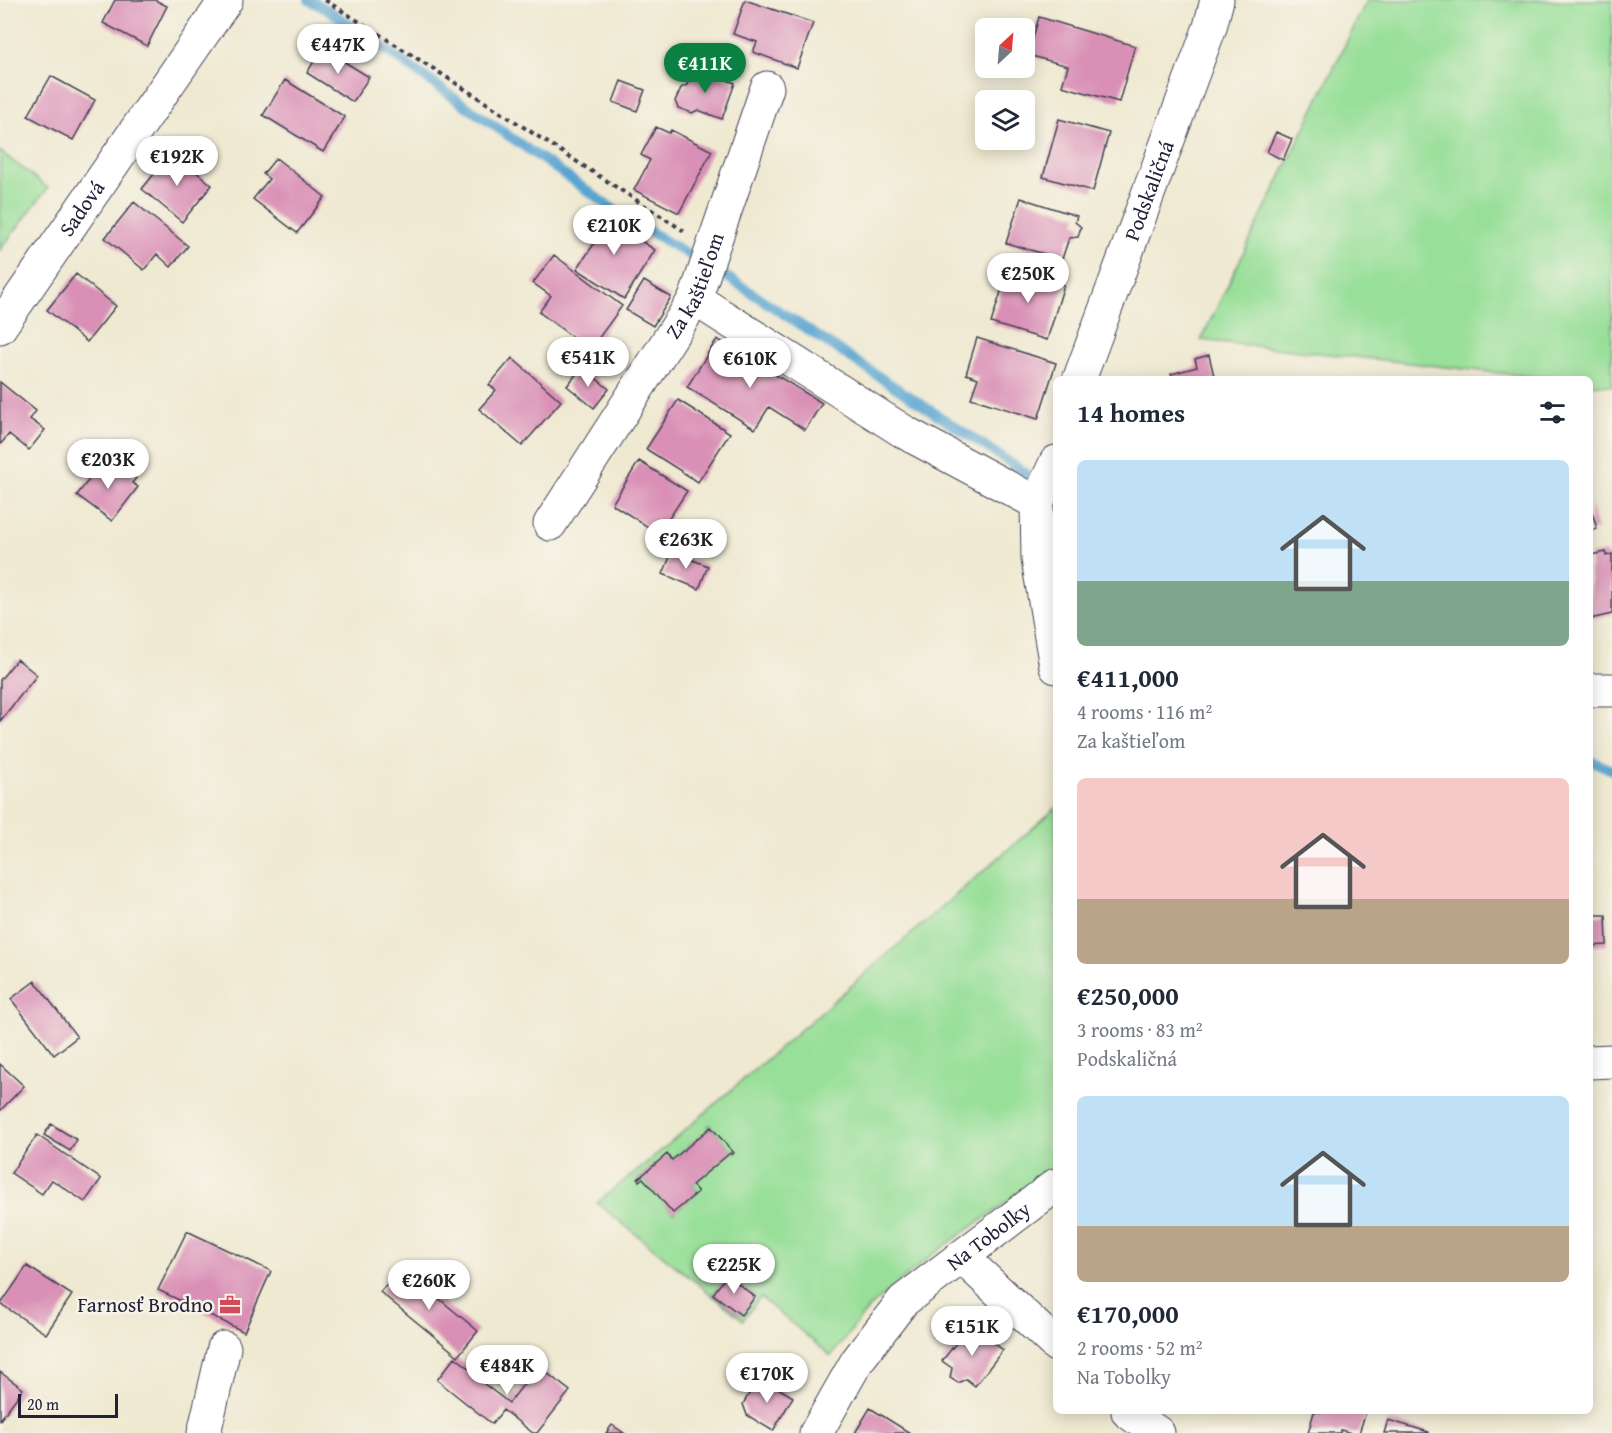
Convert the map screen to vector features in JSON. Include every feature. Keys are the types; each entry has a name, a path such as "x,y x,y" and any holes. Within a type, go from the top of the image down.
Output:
{"street":[{"name":"Sadová","path":"0,327 226,0"},
{"name":"Podskaličná","path":"1080,376 1210,27 1217,0"},
{"name":"Za kaštieľom","path":"550,524 705,269 767,88"},
{"path":"705,269 906,433 1049,477 1038,559 1053,649"},
{"path":"1593,690 1612,690"},
{"path":"1593,1062 1612,1061"},
{"name":"Na Tobolky","path":"816,1433 857,1361 903,1300 1053,1187"},
{"path":"962,1257 1053,1342"},
{"path":"204,1433 224,1348"},
{"path":"1131,1414 1158,1433"}],"path":[{"path":"325,0 440,72 705,269"}],"green space":[{"path":"1367,0 1612,0 1612,386 1593,384 1593,376 1527,376 1201,340"},
{"path":"0,151 48,188 0,250"},
{"path":"1053,811 1053,1170 929,1257 868,1309 831,1356 760,1297 743,1320 597,1203 669,1144","holes":["709,1125 734,1153 730,1153 692,1185 698,1192 673,1213 643,1178 639,1181 638,1179 667,1155 672,1160 710,1128","727,1276 755,1296 741,1315 713,1294"]}],"building":[{"path":"115,0 155,0 167,6 147,46 103,23"},
{"path":"745,0 813,23 797,68 753,52 757,42 733,34"},
{"path":"1039,17 1135,46 1119,102 1062,86 1068,66 1035,57 1035,31"},
{"path":"322,48 369,77 353,102 307,73"},
{"path":"693,67 735,83 722,119 698,110 692,113 678,108 675,101 681,88 687,85"},
{"path":"51,76 95,100 73,140 28,116"},
{"path":"285,80 345,117 323,152 263,115"},
{"path":"621,81 645,90 637,111 613,102"},
{"path":"1059,119 1109,133 1093,191 1043,177"},
{"path":"656,127 669,133 671,130 712,151 679,213 634,190 650,160 641,155"},
{"path":"1276,132 1292,139 1283,160 1267,152"},
{"path":"172,152 212,185 182,222 142,189"},
{"path":"276,158 325,197 297,233 253,199 269,179 263,174"},
{"path":"1021,198 1077,216 1075,222 1081,227 1078,237 1069,238 1062,259 1006,243"},
{"path":"134,202 188,246 171,267 157,254 144,270 105,238"},
{"path":"597,212 655,250 624,299 577,269 594,244 582,236"},
{"path":"554,255 622,306 590,350 539,312 551,296 533,283"},
{"path":"1009,267 1064,285 1047,340 991,323"},
{"path":"76,274 116,306 87,342 47,310"},
{"path":"644,281 671,297 653,326 626,310"},
{"path":"977,338 1056,363 1038,419 971,398 978,378 966,374"},
{"path":"717,339 822,403 805,430 769,407 755,429 687,387"},
{"path":"1209,355 1214,376 1172,376 1171,374 1197,367 1195,359"},
{"path":"512,358 561,401 522,446 479,409 496,390 489,385"},
{"path":"582,367 609,389 594,408 567,386"},
{"path":"0,382 36,411 30,419 45,430 29,450 9,434 0,445"},
{"path":"678,400 730,433 698,482 646,449"},
{"path":"104,460 123,475 127,470 136,478 132,483 138,487 112,521 77,495"},
{"path":"639,461 687,491 659,534 612,504"},
{"path":"1593,515 1597,529 1593,530"},
{"path":"672,552 708,566 699,589 663,574"},
{"path":"1606,552 1606,556 1612,554 1612,614 1593,618 1593,554"},
{"path":"17,659 37,675 0,721 0,680"},
{"path":"1593,915 1606,915 1607,945 1593,946"},
{"path":"35,981 77,1037 54,1055 11,999"},
{"path":"0,1064 24,1086 0,1111"},
{"path":"51,1124 77,1140 70,1151 44,1135"},
{"path":"711,1127 734,1153 732,1155 730,1153 692,1185 698,1192 673,1213 643,1178 639,1181 638,1179 667,1154 672,1160"},
{"path":"37,1135 101,1179 85,1202 52,1180 42,1194 11,1173"},
{"path":"187,1231 271,1271 244,1332 198,1309 199,1307 158,1290"},
{"path":"27,1266 72,1295 46,1334 1,1304"},
{"path":"401,1267 478,1331 458,1356 380,1292"},
{"path":"727,1275 755,1297 741,1315 713,1294"},
{"path":"970,1325 1003,1350 975,1386 966,1379 958,1383 950,1378 952,1368 942,1361"},
{"path":"455,1357 481,1377 479,1380 509,1403 538,1366 570,1391 537,1433 533,1433 503,1410 492,1424 437,1380"},
{"path":"0,1372 23,1389 0,1420"},
{"path":"759,1377 793,1397 773,1431 747,1415 743,1404"},
{"path":"870,1408 910,1433 855,1433"},
{"path":"1313,1414 1365,1414 1359,1433 1341,1430 1340,1433 1308,1433"},
{"path":"1388,1420 1429,1432 1429,1433 1384,1433"},
{"path":"612,1425 624,1433 606,1433"}],"waterway":[{"path":"309,0 330,11 622,215 735,282 1041,483"},
{"path":"1593,761 1612,770"}],"place":[{"name":"Farnosť Brodno","path":"230,1305"}]}
